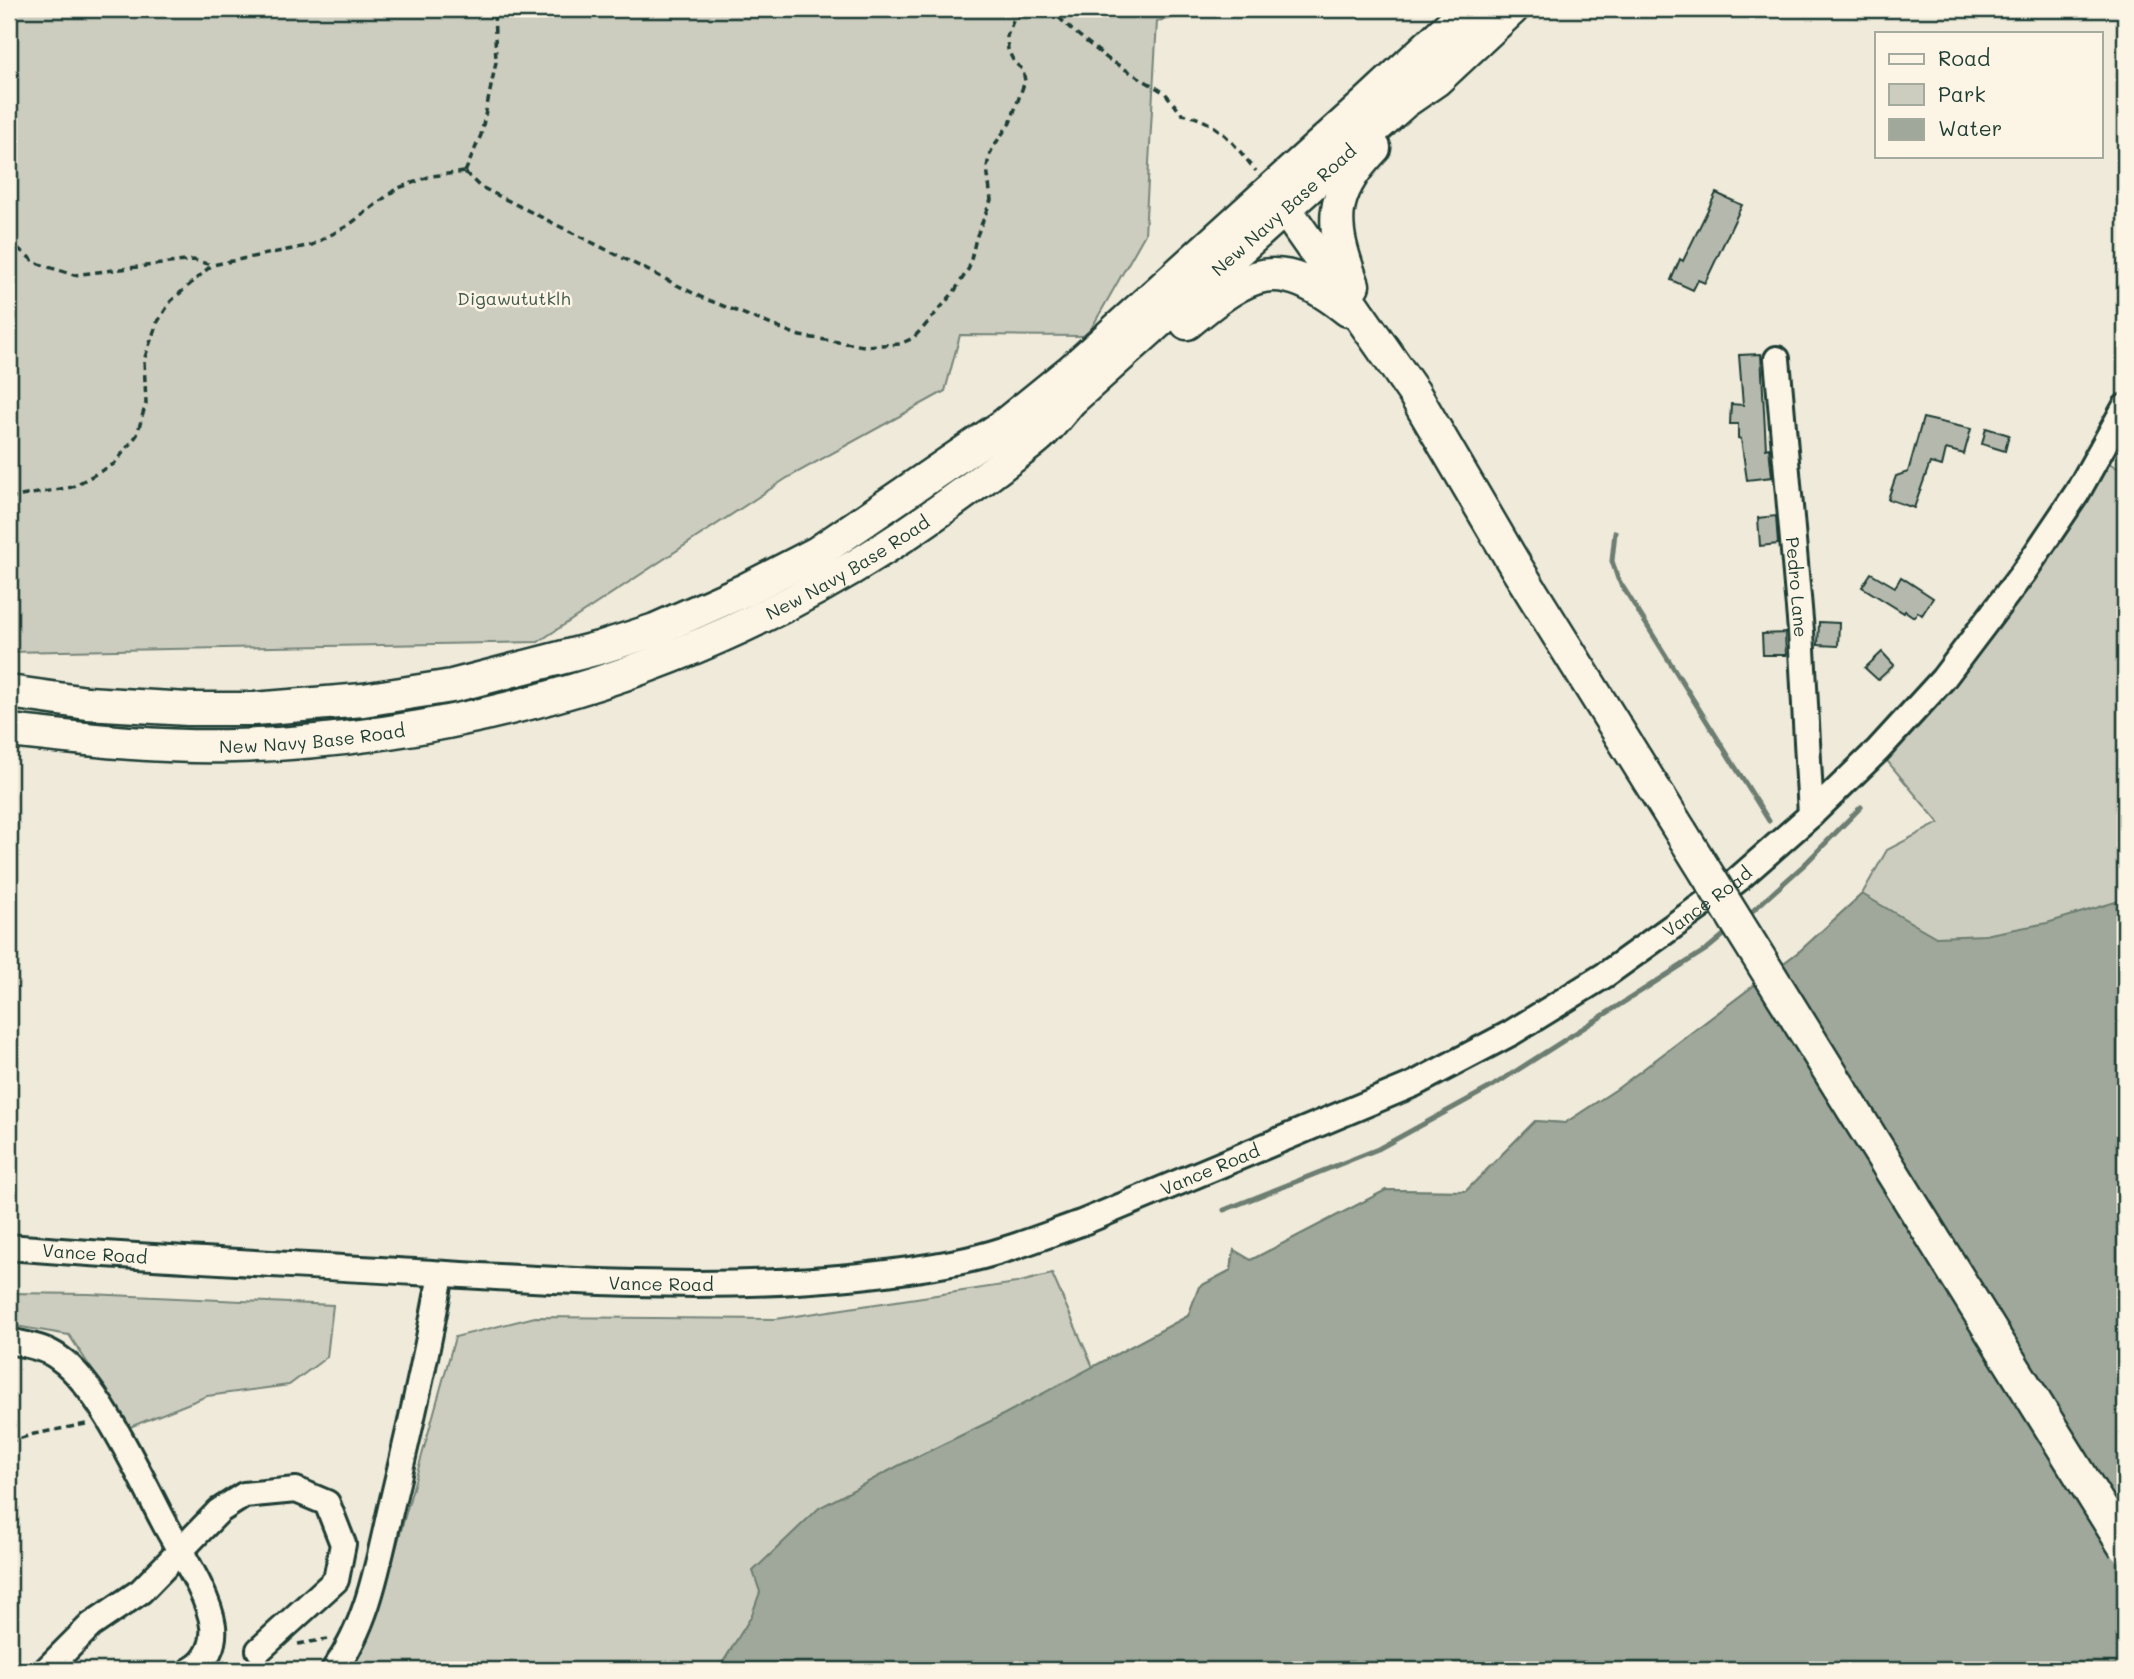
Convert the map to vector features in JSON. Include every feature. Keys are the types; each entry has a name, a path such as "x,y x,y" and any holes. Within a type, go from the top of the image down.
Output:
{"main road":[{"name":"New Navy Base Road","path":"9,731 117,742 233,746 358,737 467,718 573,692 673,656 788,605 862,563 936,515 1041,435 1071,400 1278,198 1367,103 1468,9"},
{"name":"New Navy Base Road","path":"9,692 87,703 188,709 254,709 363,700 452,686 599,648 655,630 745,590 817,553 1003,426 1278,198 1436,80 1512,9"},
{"path":"1368,326 1340,250 1336,221 1342,193 1357,165 1414,108 1436,80"},
{"path":"1278,198 1414,393 1516,567 2125,1547"},
{"path":"1041,435 1087,406 1215,299 1246,279 1279,274 1298,278 1321,288 1368,326"}],"street":[{"name":"Pedro Lane","path":"1777,359 1801,631 1811,816"},
{"name":"Vance Road","path":"9,1247 611,1284 737,1284 867,1275 946,1264 1031,1241 1081,1223 1414,1084 1511,1033 1605,975 1737,881 1811,816 1878,750 1943,679 2023,573 2077,493 2125,407"},
{"path":"334,1670 348,1651 370,1595 426,1360 441,1274"},
{"path":"9,1341 34,1346 59,1357 79,1376 109,1419 201,1589 213,1625 212,1644 203,1662 191,1670"},
{"path":"46,1670 91,1625 141,1591 219,1511 244,1495 296,1490 327,1503 343,1544 336,1580 260,1650"}],"path":[{"path":"465,172 481,135 496,62 494,9"},
{"path":"465,172 479,186 703,298 800,336 864,346 900,344 913,338 923,328 954,292 969,268 976,238 990,200 987,167 989,157 1010,123 1025,81 1023,70 1014,62 1008,50 1007,36 1013,21 1029,9"},
{"path":"1050,9 1108,59 1165,93 1182,114 1202,118 1229,137 1278,198"},
{"path":"9,241 36,263 74,275 193,260 212,265 312,245 349,225 396,189 431,176 465,172"},
{"path":"9,498 72,487 114,464 137,435 146,403 144,360 157,323 171,301 212,265"},
{"path":"9,1442 34,1434 109,1419"}],"green space":[{"name":"Digawututklh","path":"9,9 1221,9 1157,21 1145,234 1087,336 960,335 945,391 787,478 538,642 9,652"},
{"path":"2098,456 2125,473 2125,1440 1252,1670 337,1670 366,1640 397,1545 455,1337 535,1317 776,1319 1016,1283 1052,1274 1093,1367 1188,1316 1199,1287 1231,1270 1234,1250 1251,1260 1386,1190 1466,1191 1535,1121 1565,1123 1617,1089 1801,950 1862,894 1887,850 1939,823 1878,750"},
{"path":"9,1293 333,1305 327,1357 289,1385 207,1396 130,1427 69,1335 9,1325"}],"water":[{"path":"1862,894 1936,937 1984,935 2047,923 2125,899 2125,1670 718,1670 751,1617 760,1592 753,1571 819,1508 997,1418 1188,1316 1199,1287 1231,1270 1234,1250 1251,1260 1386,1190 1466,1191 1535,1121 1565,1123 1617,1089 1801,950"}],"building":[{"path":"1716,193 1742,205 1705,283 1698,280 1693,290 1671,280"},
{"path":"1761,354 1766,449 1769,448 1772,477 1747,480 1741,439 1738,438 1738,424 1730,424 1731,404 1743,405 1739,355"},
{"path":"1923,418 1971,429 1964,454 1946,449 1942,466 1930,463 1914,508 1888,499 1896,476 1908,472"},
{"path":"1986,428 2009,435 2005,451 1982,444"},
{"path":"1776,516 1778,544 1760,546 1758,518"},
{"path":"1871,573 1895,587 1901,577 1933,598 1922,615 1918,612 1914,617 1905,611 1904,613 1862,587"},
{"path":"1819,622 1839,623 1838,646 1818,645"},
{"path":"1785,633 1786,655 1763,655 1762,634"},
{"path":"1882,652 1894,665 1878,680 1865,668"}],"waterway":[{"path":"1615,532 1612,561 1618,579 1769,821"},
{"path":"1747,916 1805,864 1861,807"},
{"path":"1224,1210 1378,1149 1491,1087 1707,949 1731,929"}]}
